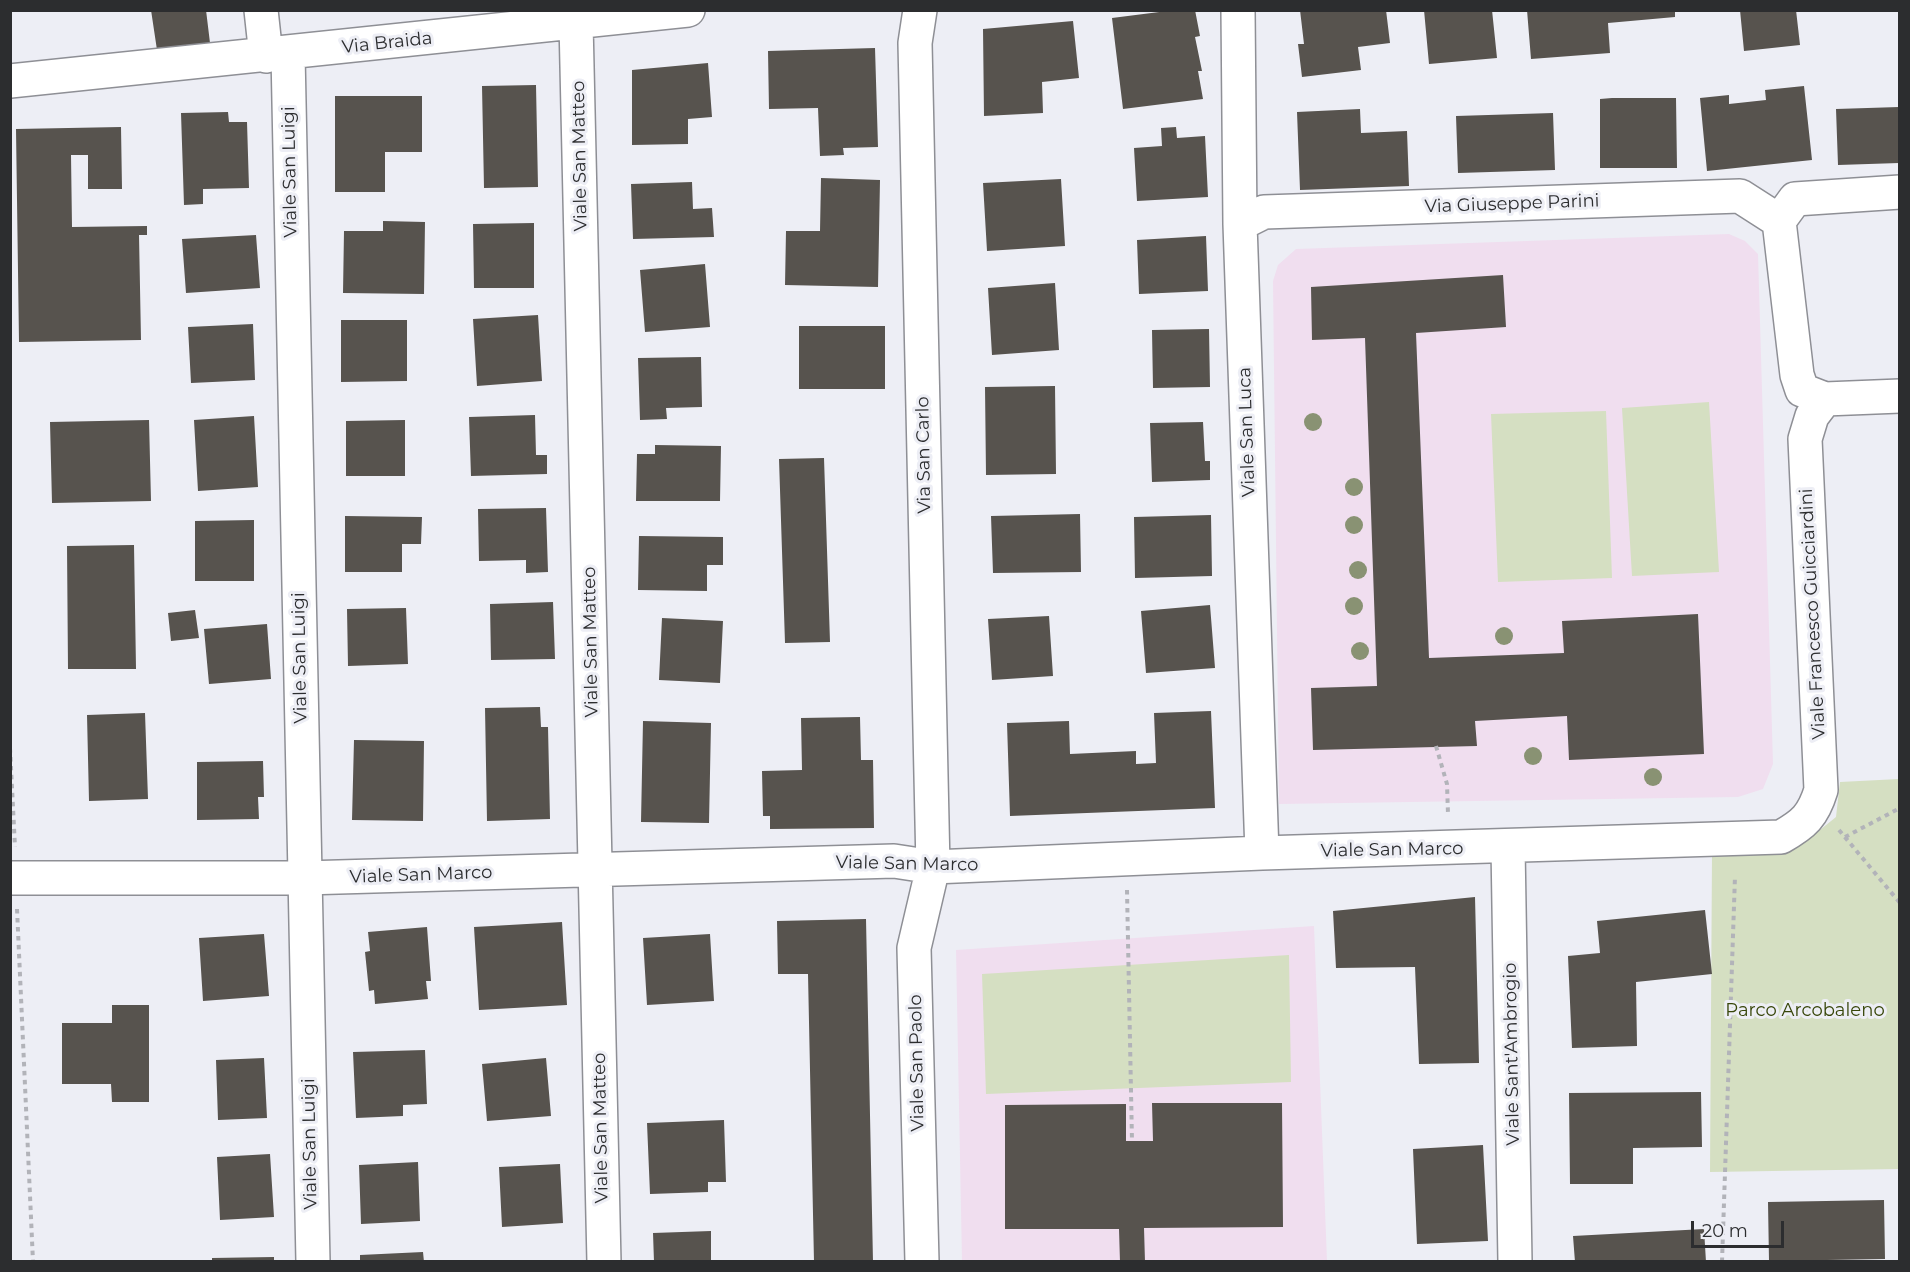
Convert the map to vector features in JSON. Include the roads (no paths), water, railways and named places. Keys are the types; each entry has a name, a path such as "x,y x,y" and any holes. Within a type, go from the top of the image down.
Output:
{"street":[{"name":"Viale San Luigi","path":"261,10 277,55 304,878 313,1262"},
{"name":"Via Braida","path":"19,84 87,74 688,10"},
{"name":"Via San Carlo","path":"899,10 915,44"},
{"name":"Via San Carlo","path":"920,10 915,44 933,867"},
{"name":"Viale San Luca","path":"1238,10 1240,224 1262,853"},
{"name":"Viale San Matteo","path":"576,22 604,1262"},
{"path":"10,59 64,59 87,74"},
{"path":"1899,192 1795,198 1779,221 1797,375 1802,390 1825,399 1899,396"},
{"name":"Via Giuseppe Parini","path":"1240,224 1264,212 1740,196 1779,221"},
{"name":"Viale Francesco Guicciardini","path":"1800,826 1815,810 1821,790 1806,439 1812,416 1825,399"},
{"name":"Viale San Marco","path":"13,879 304,878 894,861 933,867 1262,853 1745,839 1781,837 1800,826"},
{"name":"Viale Sant'Ambrogio","path":"1508,847 1515,1262"},
{"name":"Viale San Paolo","path":"921,1262 914,948 933,867"}],"park label":[{"name":"Parco Arcobaleno","path":"1805,1011"}]}
